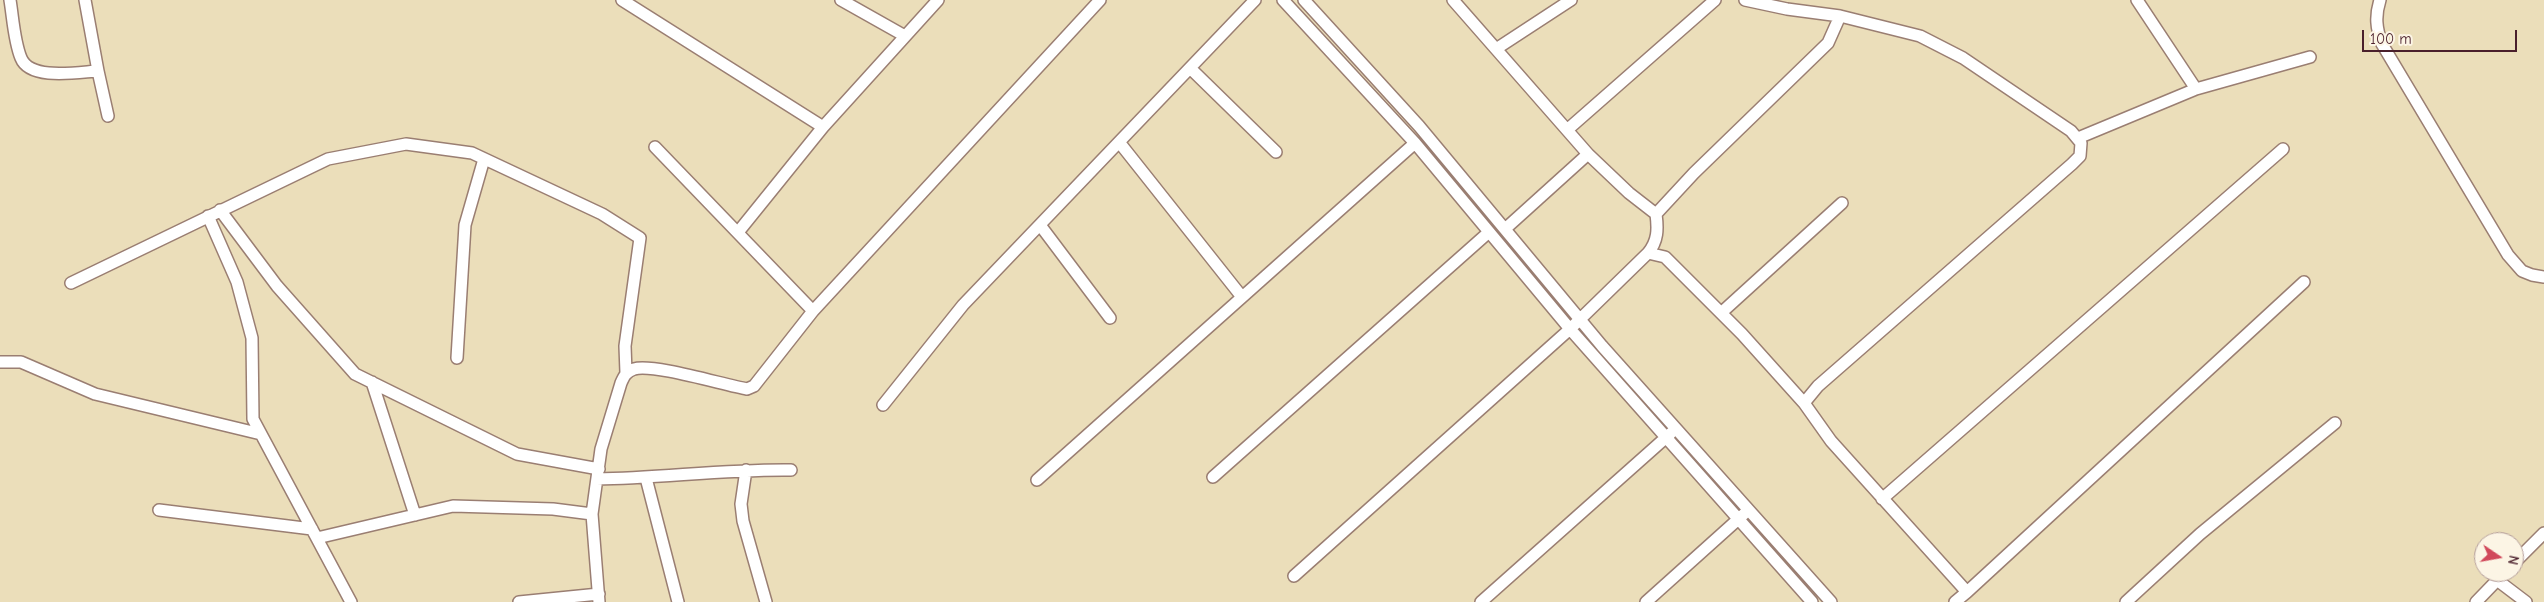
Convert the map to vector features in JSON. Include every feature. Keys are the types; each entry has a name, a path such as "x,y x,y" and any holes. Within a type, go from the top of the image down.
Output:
{"street":[{"path":"10,0 21,59 28,67 47,74 98,71"},
{"path":"85,0 108,116"},
{"path":"622,0 823,127"},
{"path":"841,0 905,36"},
{"path":"739,231 823,127 938,0"},
{"path":"626,373 635,369 658,370 747,389 754,386 814,311 1100,0"},
{"path":"883,405 963,305 1254,0"},
{"path":"1304,0 1419,126 1578,318 1831,602"},
{"path":"1294,576 1570,329 1578,318 1648,253 1653,247 1658,231 1656,214 1629,193 1588,154 1453,0"},
{"path":"1496,49 1571,0"},
{"path":"1567,130 1715,0"},
{"path":"1745,0 1787,9 1840,16 1896,28 1920,36 1963,58 2078,138 2082,148 2080,156 2072,164 1818,386 1804,403"},
{"path":"2138,0 2196,88"},
{"path":"2380,0 2376,14 2377,30 2382,44 2481,213 2515,266 2532,276 2544,276"},
{"path":"1286,1 1415,143 1570,329 1739,518 1810,601"},
{"path":"1656,214 1694,172 1828,43 1840,16"},
{"path":"2078,138 2196,88 2310,57"},
{"path":"1190,68 1276,152"},
{"path":"1119,142 1242,297"},
{"path":"1036,480 1415,143"},
{"path":"72,283 328,159 406,144 472,153 602,214 640,238 625,346 626,373 621,383 601,449 592,514 599,598 519,602"},
{"path":"656,147 814,311"},
{"path":"1882,498 2283,148"},
{"path":"1505,229 1588,154"},
{"path":"457,358 465,225 484,159"},
{"path":"1721,313 1842,204"},
{"path":"220,210 278,286 355,374 517,454 598,474 646,478 746,470 791,470"},
{"path":"208,216 237,282 252,338 253,419 351,602"},
{"path":"1040,224 1110,318"},
{"path":"1213,477 1489,232"},
{"path":"1648,253 1665,257 1721,313 1804,403 1831,441 1966,592"},
{"path":"1955,602 2304,282"},
{"path":"0,362 21,362 95,394 261,434"},
{"path":"372,382 415,515"},
{"path":"2126,602 2200,534 2335,424"},
{"path":"1481,602 1676,429"},
{"path":"746,470 741,504 743,521 766,602"},
{"path":"646,478 678,602"},
{"path":"159,510 315,533 415,515 453,506 553,509 592,514"},
{"path":"1646,602 1749,509"},
{"path":"2524,553 2544,533"},
{"path":"2476,602 2495,582"},
{"path":"2507,582 2526,602"}]}
